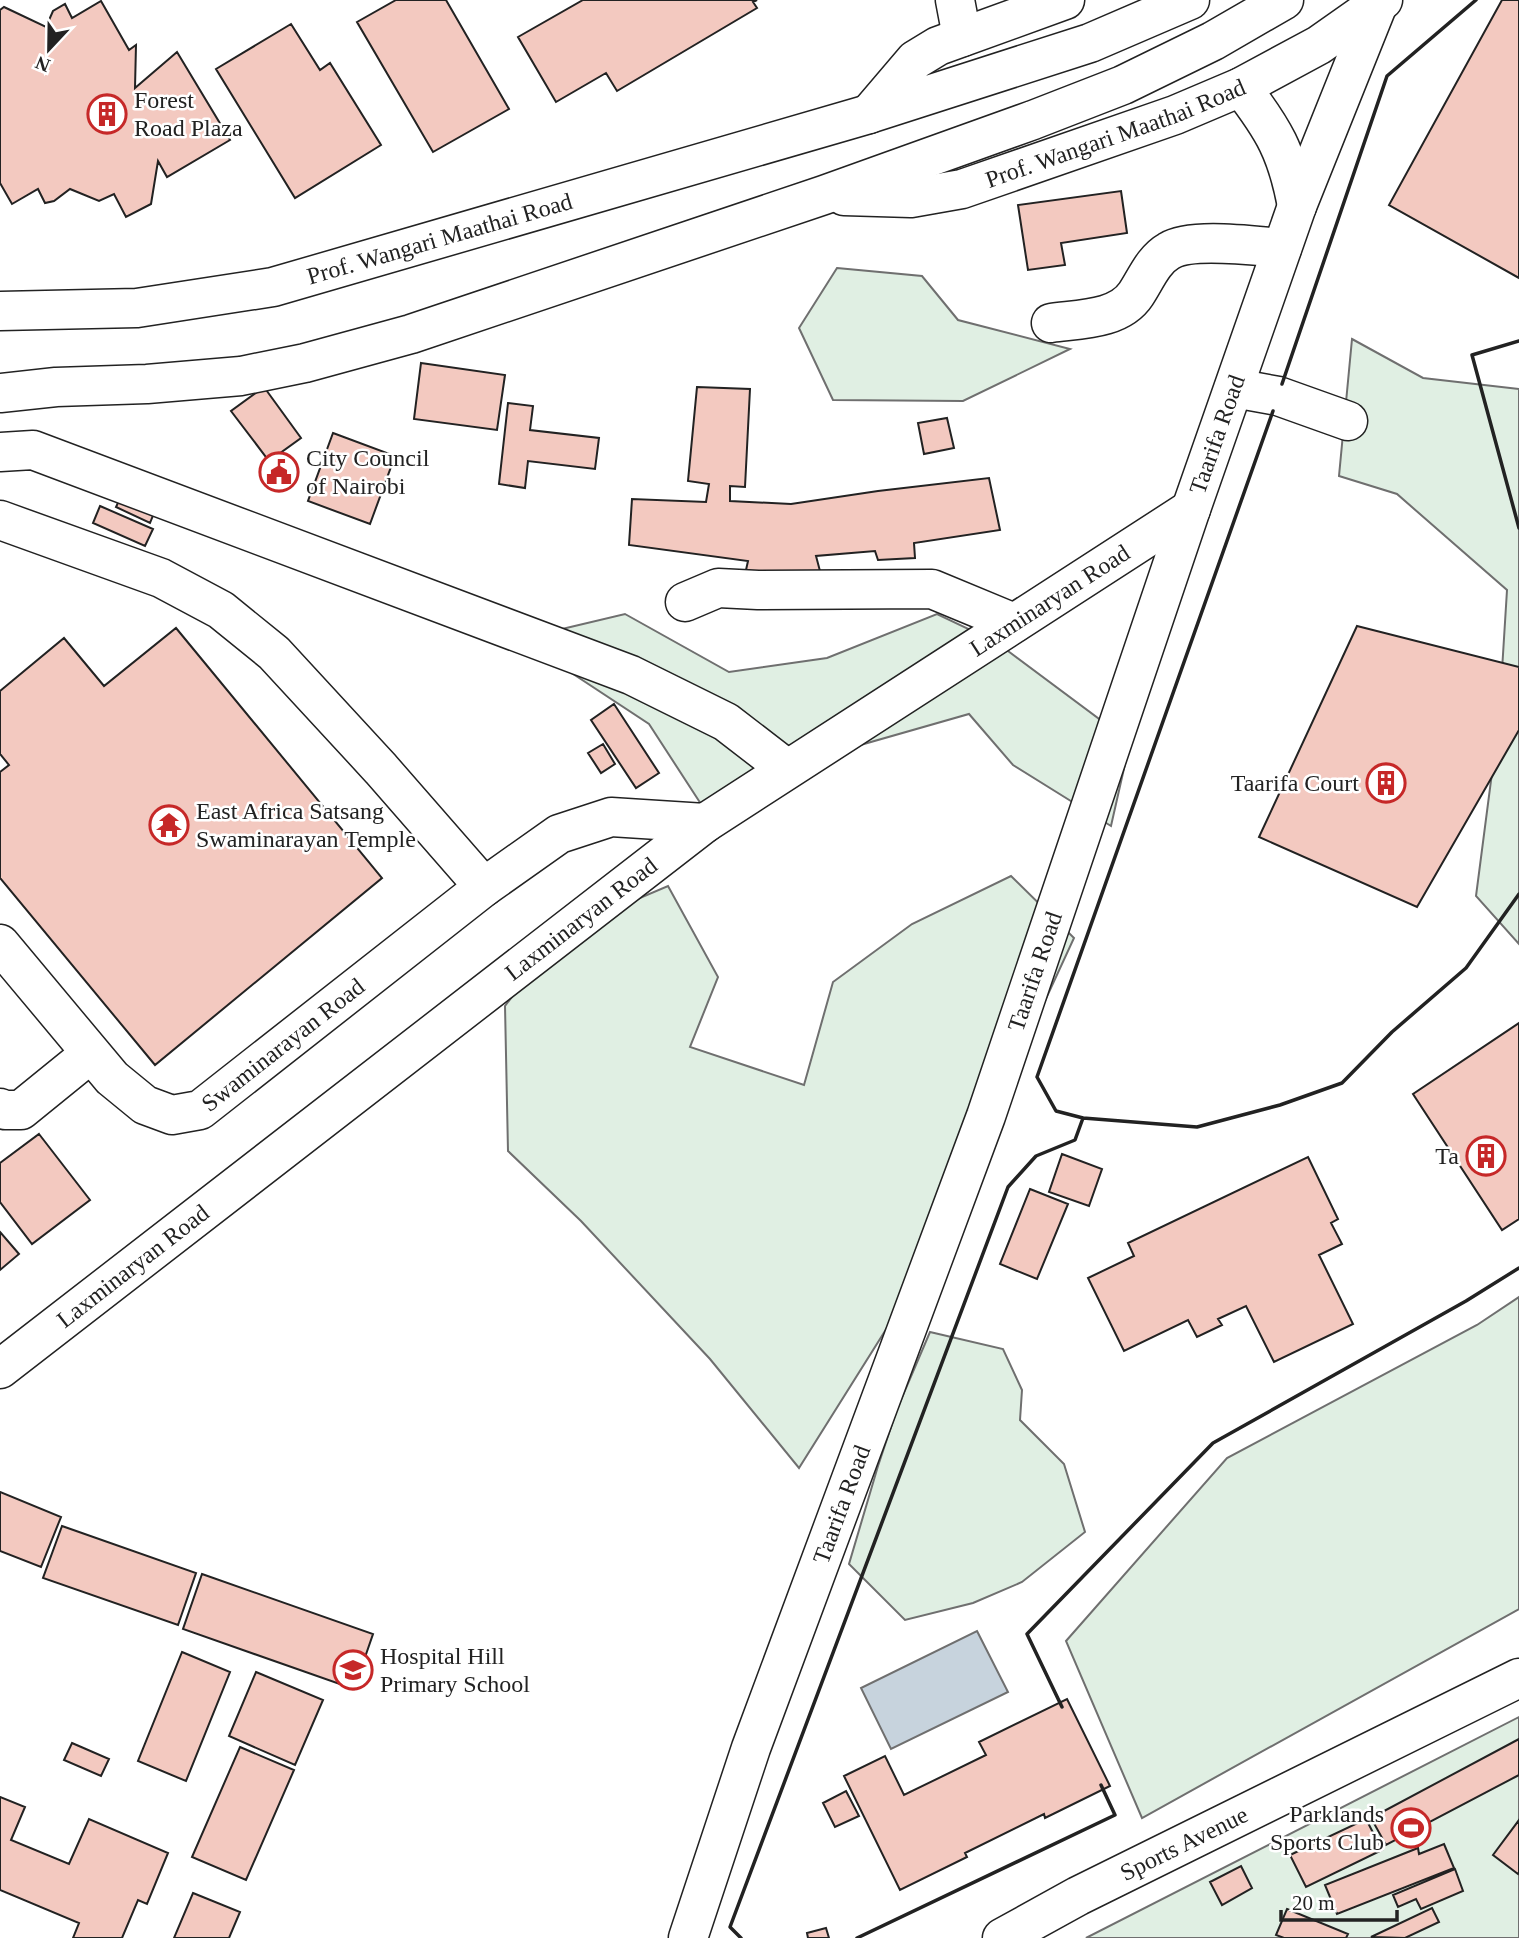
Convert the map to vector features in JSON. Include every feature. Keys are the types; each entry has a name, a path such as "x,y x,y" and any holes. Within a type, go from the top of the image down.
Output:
{"street":[{"path":"955,0 962,37"},
{"path":"869,114 915,60 938,46 1065,0"},
{"name":"Prof. Wangari Maathai Road","path":"0,311 137,308 273,286 869,114 1090,43 1190,0"},
{"name":"Prof. Wangari Maathai Road","path":"0,393 241,376 305,363 411,334 824,195 1033,120 1123,85 1213,41 1284,0"},
{"name":"Prof. Wangari Maathai Road","path":"824,195 911,198 962,189 1175,114 1241,87 1319,46 1381,2"},
{"name":"Taarifa Road","path":"688,1938 751,1748 986,1116 1191,509 1297,206 1381,2"},
{"path":"1241,87 1275,133 1285,153 1297,206"},
{"path":"1051,323 1101,316 1118,309 1135,296 1148,272 1169,250 1194,243 1282,248"},
{"path":"1234,388 1278,396 1348,421"},
{"path":"0,452 33,450 631,675 726,722 787,769"},
{"name":"Laxminaryan Road","path":"0,1369 705,822 1191,509"},
{"path":"0,520 161,578 221,610 274,653 381,769 484,887"},
{"path":"685,602 718,588 932,589 1014,623"},
{"name":"Swaminarayan Road","path":"0,944 112,1078 145,1105 172,1115 200,1110 484,887 559,834 611,817 705,822"},
{"path":"0,1108 21,1110 90,1054"},
{"name":"Sports Avenue","path":"1002,1938 1078,1896 1519,1678"}],"green space":[{"path":"837,268 922,276 958,320 1070,349 963,401 833,400 799,328"},
{"path":"1352,339 1423,378 1519,389 1519,944 1476,896 1499,719 1507,590 1397,494 1339,476"},
{"path":"625,614 729,672 827,658 937,614 996,642 1130,742 1111,826 1013,765 969,714 850,748 712,821 649,724 520,639"},
{"path":"1011,876 1074,938 1008,1081 971,1194 799,1468 710,1359 581,1221 508,1151 505,1006 562,931 668,886 718,977 690,1047 804,1085 833,982 912,924"},
{"path":"1519,1297 1519,1609 1142,1818 1066,1641 1227,1458 1477,1325"},
{"path":"930,1332 1003,1349 1022,1390 1020,1420 1064,1464 1085,1532 1022,1582 973,1603 905,1620 849,1564 897,1409"},
{"name":"Parklands Sports Club","path":"1519,1717 1519,1938 1086,1938"}],"shaded area":[{"path":"977,1631 1008,1692 891,1749 861,1688"}],"building":[{"path":"396,0 446,0 509,109 433,152 357,22"},
{"path":"583,0 757,0 753,2 757,8 617,91 606,73 556,102 518,37"},
{"path":"1502,0 1519,0 1519,278 1389,205"},
{"name":"Forest Road Plaza","path":"101,1 129,50 136,45 135,88 177,52 230,140 167,177 158,161 151,204 126,217 114,194 99,201 70,189 54,201 45,203 38,189 12,204 0,183 0,10 4,7 46,27 53,11 65,4 72,18"},
{"path":"291,24 320,70 330,63 381,145 295,198 216,69"},
{"path":"1121,191 1127,233 1061,243 1065,265 1028,270 1018,205"},
{"path":"421,363 505,375 497,430 414,419"},
{"path":"264,387 301,438 269,461 231,411"},
{"path":"697,387 750,389 745,487 730,486 730,501 791,504 989,478 1000,530 914,543 915,558 878,560 875,551 816,556 820,571 769,575 746,570 748,561 629,545 632,499 706,502 709,484 688,481"},
{"path":"508,403 533,406 530,430 599,438 595,469 528,461 525,488 499,484"},
{"path":"947,418 954,448 924,454 918,423"},
{"path":"333,433 395,456 370,524 308,501"},
{"path":"123,492 156,508 150,523 116,507"},
{"path":"100,506 153,529 145,546 93,523"},
{"name":"Taarifa Court","path":"1357,626 1519,667 1519,730 1417,907 1259,837"},
{"name":"East Africa Satsang Swaminarayan Temple","path":"176,628 382,878 155,1065 0,878 0,772 9,765 0,754 0,691 64,638 104,686"},
{"path":"614,704 659,773 636,788 591,720"},
{"path":"603,744 615,764 601,773 588,753"},
{"name":"Ta","path":"1519,1023 1519,1219 1502,1230 1413,1094"},
{"path":"39,1134 90,1200 32,1244 0,1202 0,1163"},
{"path":"1062,1154 1102,1169 1089,1206 1049,1192"},
{"path":"1308,1157 1338,1219 1331,1223 1342,1244 1319,1255 1353,1324 1274,1362 1246,1306 1218,1319 1222,1325 1197,1337 1188,1320 1124,1351 1088,1278 1134,1256 1128,1243"},
{"path":"1030,1189 1068,1204 1037,1279 1000,1264"},
{"path":"0,1232 19,1254 0,1270"},
{"path":"0,1492 61,1517 41,1567 0,1551"},
{"path":"62,1526 196,1573 178,1625 43,1578"},
{"path":"202,1574 373,1634 354,1689 183,1629"},
{"path":"182,1652 230,1672 186,1781 138,1761"},
{"path":"256,1672 323,1700 295,1765 229,1736"},
{"path":"1067,1699 1110,1786 1045,1818 1044,1814 965,1853 967,1857 900,1890 844,1776 885,1756 904,1795 986,1755 979,1742"},
{"path":"1519,1739 1519,1775 1386,1845 1371,1818"},
{"path":"72,1743 109,1759 101,1776 64,1760"},
{"path":"240,1747 294,1770 246,1880 192,1857"},
{"path":"846,1791 859,1816 835,1827 823,1803"},
{"path":"0,1797 25,1807 11,1840 69,1864 89,1819 168,1853 147,1904 138,1900 122,1938 73,1938 79,1923 0,1890"},
{"path":"1366,1819 1382,1850 1306,1887 1290,1855"},
{"path":"1519,1820 1519,1872 1518,1874 1493,1855"},
{"path":"1444,1844 1454,1868 1337,1914 1325,1885 1418,1848 1419,1854"},
{"path":"1241,1866 1252,1888 1222,1905 1210,1882"},
{"path":"1455,1869 1463,1891 1421,1909 1416,1899 1398,1907 1393,1895"},
{"path":"193,1893 240,1912 229,1938 174,1938"},
{"path":"1432,1908 1439,1922 1405,1938 1371,1937"},
{"path":"1287,1909 1348,1934 1346,1938 1284,1938 1276,1935"},
{"path":"826,1928 829,1938 808,1938 807,1933"}],"wall":[{"path":"1282,384 1387,76 1476,0"},
{"path":"1519,341 1472,355 1519,528"},
{"path":"1083,1118 1056,1111 1037,1077 1273,411"},
{"path":"741,1938 730,1927 1008,1187 1036,1156 1075,1140 1083,1118 1197,1127 1280,1105 1342,1083 1392,1032 1466,968 1519,894"},
{"path":"1062,1707 1027,1634 1213,1443 1466,1301 1519,1268"},
{"path":"857,1938 1115,1815 1101,1785"}],"place":[{"name":"Forest Road Plaza","path":"107,114"},
{"name":"City Council of Nairobi","path":"279,472"},
{"name":"Taarifa Court","path":"1386,783"},
{"name":"East Africa Satsang Swaminarayan Temple","path":"169,825"},
{"name":"Ta","path":"1486,1156"},
{"name":"Hospital Hill Primary School","path":"353,1670"},
{"name":"Parklands Sports Club","path":"1411,1828"}]}
